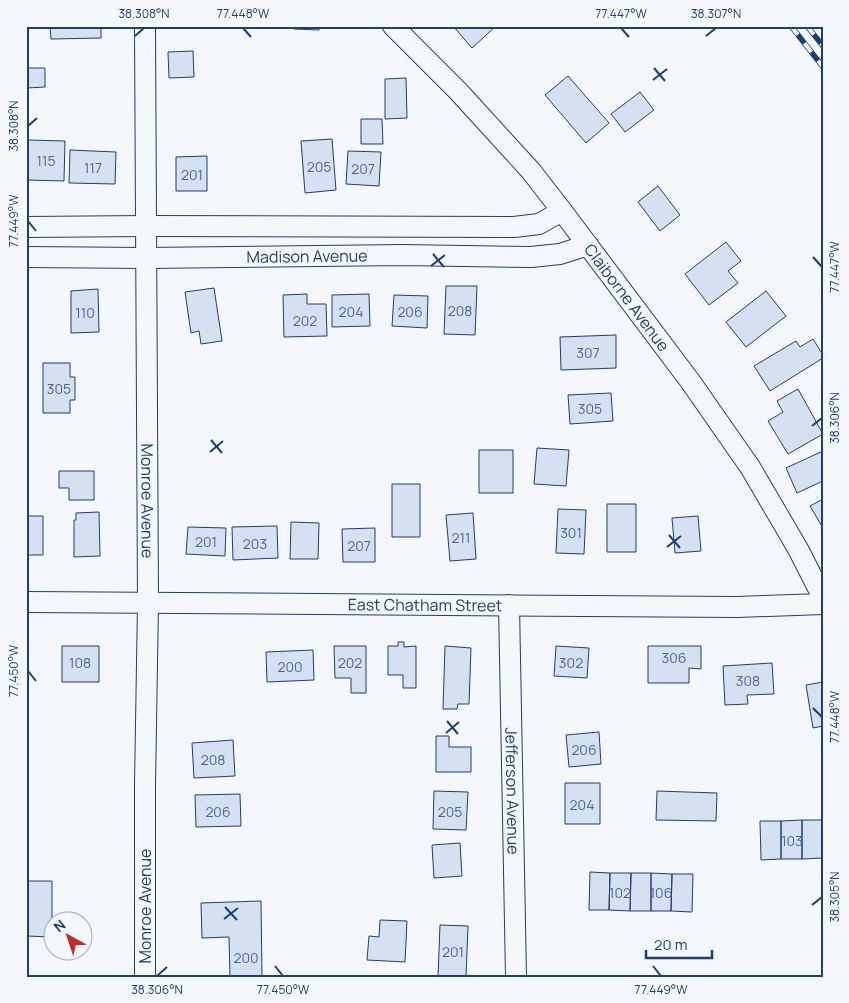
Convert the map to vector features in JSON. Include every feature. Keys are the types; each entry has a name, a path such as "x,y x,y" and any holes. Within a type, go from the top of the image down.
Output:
{"street":[{"name":"Monroe Avenue","path":"145,26 148,603 145,785 145,977"},
{"name":"Claiborne Avenue","path":"393,26 458,91 531,171 588,245 690,381 750,467 798,550 823,598"},
{"name":"Madison Avenue","path":"26,227 514,227 539,224 562,211"},
{"name":"Madison Avenue","path":"26,257 146,258 404,255 531,257 560,254 588,245"},
{"name":"East Chatham Street","path":"26,602 737,606 823,604"},
{"name":"Jefferson Avenue","path":"509,605 516,977"}],"building":[{"path":"50,26 101,26 101,38 51,39"},
{"path":"294,26 319,26 319,30 294,29"},
{"path":"453,26 496,26 472,48"},
{"path":"193,51 194,77 169,78 168,52"},
{"path":"26,68 45,68 45,87 27,88"},
{"path":"568,76 609,123 586,143 545,95"},
{"path":"406,78 407,118 385,119 385,79"},
{"path":"640,92 654,110 625,132 611,114"},
{"path":"361,119 382,119 383,144 361,144"},
{"path":"332,139 336,190 305,193 301,141"},
{"path":"28,140 65,141 64,181 26,180"},
{"path":"70,150 116,152 115,184 69,183"},
{"path":"348,151 381,152 379,186 346,184"},
{"path":"207,156 207,191 176,191 176,157"},
{"path":"658,186 680,215 660,231 638,202"},
{"path":"726,242 741,261 728,271 738,283 709,305 685,274"},
{"path":"446,286 477,286 475,335 444,334"},
{"path":"214,288 222,341 201,344 199,331 191,333 185,292"},
{"path":"98,289 99,332 71,333 71,291"},
{"path":"766,291 786,316 746,347 726,322"},
{"path":"307,294 307,304 326,304 327,336 284,337 283,295"},
{"path":"369,294 370,326 332,327 332,295"},
{"path":"394,295 428,296 427,328 392,326"},
{"path":"616,335 616,368 561,370 560,337"},
{"path":"813,339 823,358 770,391 754,366 796,341 800,347"},
{"path":"43,363 70,363 70,377 75,377 75,400 70,400 70,413 43,413"},
{"path":"798,389 823,434 788,454 768,421 783,412 777,401"},
{"path":"611,393 613,421 570,424 568,395"},
{"path":"537,448 569,450 566,486 534,484"},
{"path":"479,450 513,450 513,493 479,493"},
{"path":"823,451 823,481 797,493 786,468"},
{"path":"59,471 94,471 94,500 69,500 69,488 59,488"},
{"path":"392,484 420,484 420,537 392,537"},
{"path":"823,499 823,528 810,506"},
{"path":"607,504 636,504 636,552 607,552"},
{"path":"558,509 586,510 584,554 556,553"},
{"path":"99,512 100,556 74,557 74,520 76,520 76,513"},
{"path":"473,513 476,559 450,561 446,515"},
{"path":"26,516 43,516 43,555 26,555"},
{"path":"698,516 701,551 675,553 672,518"},
{"path":"291,522 319,523 318,559 290,559"},
{"path":"277,526 278,558 233,560 232,527"},
{"path":"188,527 226,528 225,556 186,554"},
{"path":"375,528 375,562 343,562 342,529"},
{"path":"398,642 404,642 404,647 416,646 416,688 403,688 403,675 388,675 388,646 398,646"},
{"path":"62,646 99,646 99,682 62,682"},
{"path":"334,646 366,646 366,693 351,693 351,678 335,678"},
{"path":"445,646 471,648 469,704 458,704 457,709 443,709"},
{"path":"556,646 589,648 587,678 554,676"},
{"path":"648,646 701,646 701,669 689,668 689,683 648,683"},
{"path":"313,650 314,680 267,682 266,652"},
{"path":"772,663 774,694 747,695 748,704 725,705 723,666"},
{"path":"823,682 823,726 813,728 806,685"},
{"path":"599,732 601,764 569,767 566,735"},
{"path":"436,736 449,736 449,747 471,747 471,772 436,772"},
{"path":"233,740 235,776 194,778 192,743"},
{"path":"565,783 600,783 600,824 565,824"},
{"path":"434,791 468,792 466,830 433,829"},
{"path":"657,791 717,793 716,821 656,820"},
{"path":"240,794 241,826 196,827 195,795"},
{"path":"802,820 802,859 781,859 781,821"},
{"path":"802,820 823,820 823,858 802,859"},
{"path":"760,821 781,821 781,859 761,860"},
{"path":"460,843 462,876 434,878 432,845"},
{"path":"590,872 610,873 609,910 589,910"},
{"path":"610,873 631,873 630,911 609,910"},
{"path":"631,873 651,873 651,911 630,911"},
{"path":"651,873 672,874 671,911 651,911"},
{"path":"672,874 693,874 692,912 671,911"},
{"path":"26,881 52,881 52,910 42,910 42,937 26,936"},
{"path":"261,901 262,977 230,977 229,937 202,938 201,903"},
{"path":"380,920 407,921 405,962 367,960 369,936 379,937"},
{"path":"440,925 468,926 466,977 438,977"}],"railway":[{"path":"791,26 823,67"},
{"path":"807,26 823,46"}]}
